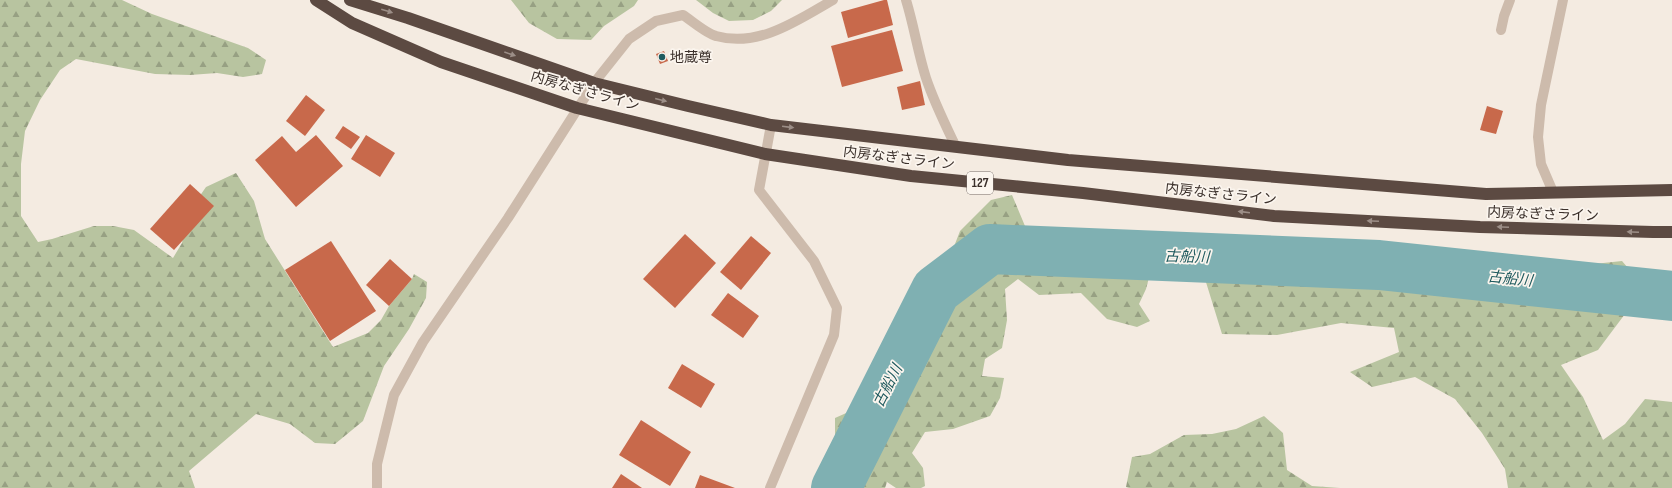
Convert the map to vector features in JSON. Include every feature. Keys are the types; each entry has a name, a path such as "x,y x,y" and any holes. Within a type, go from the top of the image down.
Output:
{"highway":[{"name":"内房なぎさライン","path":"316,0 352,23 441,62 577,108 765,154 910,176 1091,194 1274,216 1480,227 1672,232"},
{"name":"内房なぎさライン","path":"350,0 408,18 594,83 771,125 1076,161 1486,194 1672,190"}],"street":[{"path":"377,488 377,464 394,394 423,342 508,218 577,108 594,83 629,39 656,21 683,15 716,36 744,40 781,30 833,0"},
{"path":"906,0 913,21 926,77 936,105 956,147"},
{"path":"1501,30 1510,0"},
{"path":"1552,192 1541,164 1538,137 1542,105 1563,0"},
{"path":"770,488 834,335 837,308 814,261 759,190 771,125"}],"green space":[{"path":"0,0 122,0 152,14 248,48 266,60 262,74 243,77 217,73 190,75 155,74 76,59 60,70 40,100 25,131 21,164 21,216 38,242 94,226 113,226 134,230 173,258 182,243 188,213 206,187 236,173 254,201 265,239 333,347 368,333 381,320 389,306 412,279 414,274 427,282 426,298 409,329 384,366 363,421 335,444 315,443 290,424 256,414 189,471 195,488 0,488"},
{"path":"511,0 638,0 634,6 604,26 591,40 557,39 529,23"},
{"path":"696,0 782,0 771,11 753,20 729,21 713,13"},
{"path":"1012,195 1030,238 1062,248 1134,254 1151,270 1146,289 1139,304 1150,321 1137,327 1107,319 1081,293 1039,295 1018,279 1005,289 1007,320 1002,348 985,359 982,376 1004,378 1000,398 990,416 953,429 925,432 912,453 923,468 925,486 921,488 896,488 887,482 885,488 822,488 832,466 835,418 853,410 890,388 900,354 935,322 956,288 950,257 960,231 991,200"},
{"path":"1248,256 1302,257 1354,273 1447,267 1575,266 1622,261 1640,282 1625,314 1598,350 1561,365 1583,397 1603,440 1625,424 1645,399 1672,402 1672,488 1508,488 1505,469 1482,433 1455,399 1415,377 1372,387 1350,372 1399,352 1394,328 1341,323 1277,335 1222,334 1205,279"},
{"path":"1264,416 1283,433 1287,470 1312,486 1340,488 1126,487 1132,457 1150,454 1184,435 1212,434 1236,429"}],"building":[{"path":"887,0 893,25 848,38 841,12"},
{"path":"892,30 903,71 842,87 831,46"},
{"name":"地蔵尊","path":"664,51 668,61 660,64 656,54"},
{"path":"920,81 925,105 902,110 897,87"},
{"path":"306,95 325,110 305,136 286,121"},
{"path":"1487,106 1503,111 1496,134 1480,130"},
{"path":"343,126 360,137 351,149 335,138"},
{"path":"316,135 343,166 296,207 255,160 282,136 296,152"},
{"path":"366,135 395,153 380,177 351,159"},
{"path":"190,184 214,206 174,250 150,229"},
{"path":"685,234 716,263 675,308 643,279"},
{"path":"751,236 771,253 741,290 720,272"},
{"path":"331,241 376,311 330,341 285,270"},
{"path":"390,259 412,279 389,306 366,285"},
{"path":"728,293 759,316 743,338 711,315"},
{"path":"682,364 715,384 701,408 668,388"},
{"path":"641,420 691,452 670,486 619,455"},
{"path":"621,474 642,488 612,488"},
{"path":"700,475 735,488 695,488"}],"waterway":[{"name":"古船川","path":"836,488 936,290 990,249 1379,265 1672,296"}],"place":[{"name":"地蔵尊","path":"662,57"}]}
